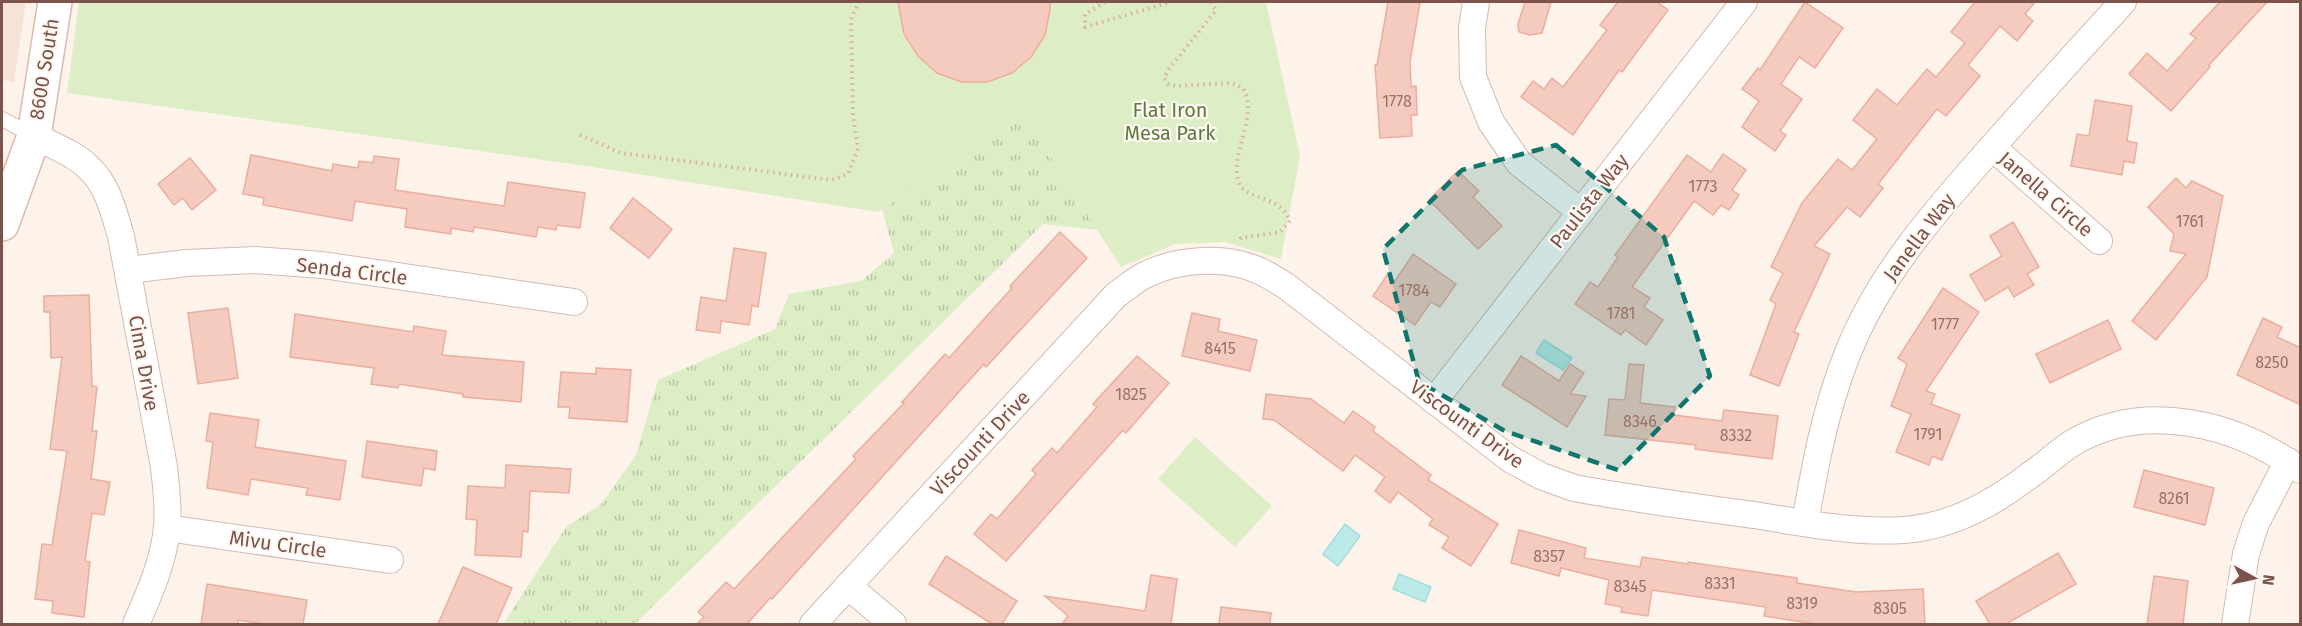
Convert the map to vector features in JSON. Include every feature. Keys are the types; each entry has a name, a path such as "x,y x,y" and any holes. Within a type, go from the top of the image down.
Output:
{"street":[{"name":"8600 South","path":"2,224 34,136 55,2"},
{"path":"1476,2 1472,28 1473,77 1491,122 1519,163 1581,212"},
{"name":"Paulista Way","path":"1434,401 1743,2"},
{"name":"Janella Way","path":"1806,523 1826,414 1847,354 1871,304 1897,261 1928,219 2123,2"},
{"name":"Cima Drive","path":"34,136 90,168 101,182 121,236 164,467 167,500 167,528 160,560 136,624"},
{"name":"Janella Circle","path":"1992,147 2099,241"},
{"name":"Senda Circle","path":"128,270 187,263 255,260 322,265 574,302"},
{"name":"Viscounti Drive","path":"813,624 1116,295 1143,276 1174,265 1203,261 1231,262 1261,271 1286,286 1510,459 1541,476 1574,488 1856,530 1904,530 1949,521 1989,504 2074,442 2108,428 2144,421 2182,421 2218,430 2252,443 2294,466"},
{"path":"2235,624 2246,554 2256,523 2294,466"},
{"name":"Mivu Circle","path":"167,528 390,560"},
{"path":"849,585 893,624"}],"lane":[{"path":"2,119 34,136"}],"path":[{"path":"580,135 621,153 832,180 848,174 858,149 853,115 851,19 859,2"},
{"path":"1105,2 1085,14 1085,27 1171,2"},
{"path":"1211,2 1216,10 1168,69 1164,78 1168,84 1175,86 1231,83 1243,88 1249,98 1248,119 1237,170 1238,182 1243,190 1279,205 1287,211 1290,221 1280,232 1241,238 1231,262"}],"highlighted area":[{"path":"1556,145 1664,237 1710,376 1618,470 1505,431 1419,382 1383,249 1462,170"}],"shaded area":[{"path":"2,2 26,2 14,82 2,80"}],"green space":[{"name":"Flat Iron Mesa Park","path":"79,2 1266,2 1300,156 1281,259 1225,242 1175,244 1121,267 1024,116 878,212 593,167 67,93"},
{"path":"1024,116 1098,230 1043,224 635,624 503,624 566,527 601,504 636,455 658,380 775,329 789,294 861,281 894,253 882,209"},
{"path":"1195,437 1272,506 1235,547 1158,479"}],"water":[{"path":"1544,340 1572,358 1563,370 1536,353"},
{"path":"1345,524 1360,536 1338,566 1323,554"},
{"path":"1399,574 1431,587 1425,602 1393,589"}],"building":[{"path":"898,2 1050,2 1050,10 1045,35 1031,57 1012,73 987,82 962,82 937,73 918,56 904,34"},
{"path":"1388,2 1420,2 1410,62 1411,87 1416,86 1417,115 1411,115 1412,136 1380,138 1375,65 1377,65"},
{"path":"1525,2 1551,2 1542,33 1530,35 1519,32 1518,24"},
{"path":"1618,2 1657,2 1668,10 1622,72 1619,70 1573,135 1521,97 1533,81 1544,89 1552,78 1563,87 1607,30 1600,25"},
{"path":"1805,2 1843,28 1815,68 1799,57 1781,84 1802,99 1780,131 1786,135 1775,151 1742,127 1759,101 1742,89 1758,68 1760,70"},
{"path":"1975,2 2035,2 2025,14 2033,21 2017,41 2000,26 1968,65 1980,76 1946,116 1937,109 1878,184 1883,188 1860,217 1847,207 1814,246 1830,254 1794,332 1799,334 1779,386 1750,375 1776,304 1770,300 1783,273 1771,267 1802,203 1838,159 1852,170 1877,139 1853,120 1877,89 1897,105 1927,69 1936,77 1965,43 1951,32"},
{"path":"2220,2 2267,2 2209,65 2210,67 2171,111 2129,74 2147,53 2167,71 2196,38 2190,34"},
{"path":"2095,100 2132,106 2127,141 2137,143 2134,163 2124,161 2122,175 2071,166 2077,134 2089,136"},
{"path":"1723,154 1746,170 1732,190 1739,195 1729,210 1721,205 1713,215 1694,201 1632,287 1650,298 1644,307 1663,320 1646,345 1625,330 1621,335 1575,304 1590,282 1598,287 1618,257 1615,255 1687,155 1711,172"},
{"path":"251,155 332,171 333,164 358,168 359,161 373,163 374,156 399,159 395,190 504,206 508,182 585,193 580,228 557,225 556,230 538,227 536,237 474,227 473,232 451,228 451,234 405,227 407,209 355,201 352,221 263,205 264,198 243,194"},
{"path":"190,158 216,190 192,210 183,198 174,205 158,184"},
{"path":"1458,171 1479,191 1473,197 1502,226 1478,249 1429,200"},
{"path":"2176,178 2186,188 2192,181 2223,196 2207,277 2156,340 2132,321 2186,254 2170,251 2174,234 2148,207"},
{"path":"633,198 672,229 649,258 610,228"},
{"path":"2013,222 2039,267 2027,274 2034,285 2014,297 2008,287 1985,301 1970,275 2002,256 1990,236"},
{"path":"1060,232 1087,258 986,367 984,364 772,599 770,598 747,624 697,624 704,617 698,612 726,582 734,589 856,459 853,456 904,403 902,402 945,354 949,358 1012,288 1010,286"},
{"path":"734,248 766,253 758,307 752,305 749,325 721,321 720,333 696,330 701,297 726,301"},
{"path":"1413,254 1456,284 1440,307 1431,302 1415,325 1373,296 1387,275 1395,281"},
{"path":"1943,288 1979,312 1926,391 1935,394 1931,404 1960,415 1942,460 1932,456 1929,465 1896,452 1911,414 1891,406 1907,364 1898,358"},
{"path":"89,295 92,386 97,387 92,431 97,431 91,479 110,482 104,515 92,513 85,561 90,562 84,617 52,613 53,601 35,599 42,544 52,545 67,451 50,449 62,357 51,358 50,312 44,312 44,296"},
{"path":"228,308 238,378 198,384 188,313"},
{"path":"1192,313 1220,319 1218,331 1257,340 1250,371 1182,356"},
{"path":"295,314 413,332 414,326 446,331 442,355 524,362 521,402 463,397 463,394 399,384 398,388 371,384 374,368 290,357"},
{"path":"2263,318 2282,327 2277,337 2301,348 2301,405 2237,375"},
{"path":"2108,320 2121,349 2050,383 2036,354"},
{"path":"1137,356 1169,383 1126,433 1123,430 1006,561 974,534 991,514 997,519 1036,474 1032,470 1052,448 1057,453 1097,407 1093,404"},
{"path":"1521,356 1559,381 1570,364 1584,373 1570,394 1586,396 1567,427 1502,385"},
{"path":"1629,364 1644,365 1640,403 1675,407 1674,415 1722,421 1724,410 1778,416 1772,459 1695,449 1696,445 1605,435 1609,399 1625,400"},
{"path":"596,368 631,370 627,422 569,418 570,407 558,407 561,372 596,374"},
{"path":"1266,394 1311,399 1344,423 1353,411 1375,427 1373,431 1431,475 1428,480 1498,524 1471,566 1442,548 1449,537 1429,525 1433,519 1398,492 1390,503 1375,491 1385,477 1355,455 1343,471 1274,420 1263,419"},
{"path":"210,413 259,420 255,447 346,461 340,500 306,495 308,488 251,479 248,495 207,488 213,442 206,441"},
{"path":"367,441 437,451 435,470 424,468 421,486 362,477"},
{"path":"506,465 571,469 569,493 530,491 528,532 523,531 521,557 475,555 477,520 466,519 468,486 505,488"},
{"path":"2144,470 2214,488 2205,525 2134,507"},
{"path":"1519,530 1586,548 1584,558 1640,567 1642,557 1797,578 1797,583 1856,592 1923,589 1925,624 1816,624 1764,616 1766,607 1652,590 1648,616 1621,612 1622,607 1605,604 1609,580 1561,568 1559,576 1511,563"},
{"path":"2058,553 2076,584 2006,624 1990,624 1976,601"},
{"path":"946,556 1017,601 1002,624 992,624 929,584"},
{"path":"463,567 512,588 496,624 438,624"},
{"path":"1151,575 1177,579 1171,624 1062,624 1068,616 1045,596 1145,611"},
{"path":"2154,576 2188,581 2183,624 2147,624"},
{"path":"207,584 307,600 303,624 264,624 238,620 238,624 201,624"},
{"path":"1221,607 1271,613 1270,624 1219,624"}]}
